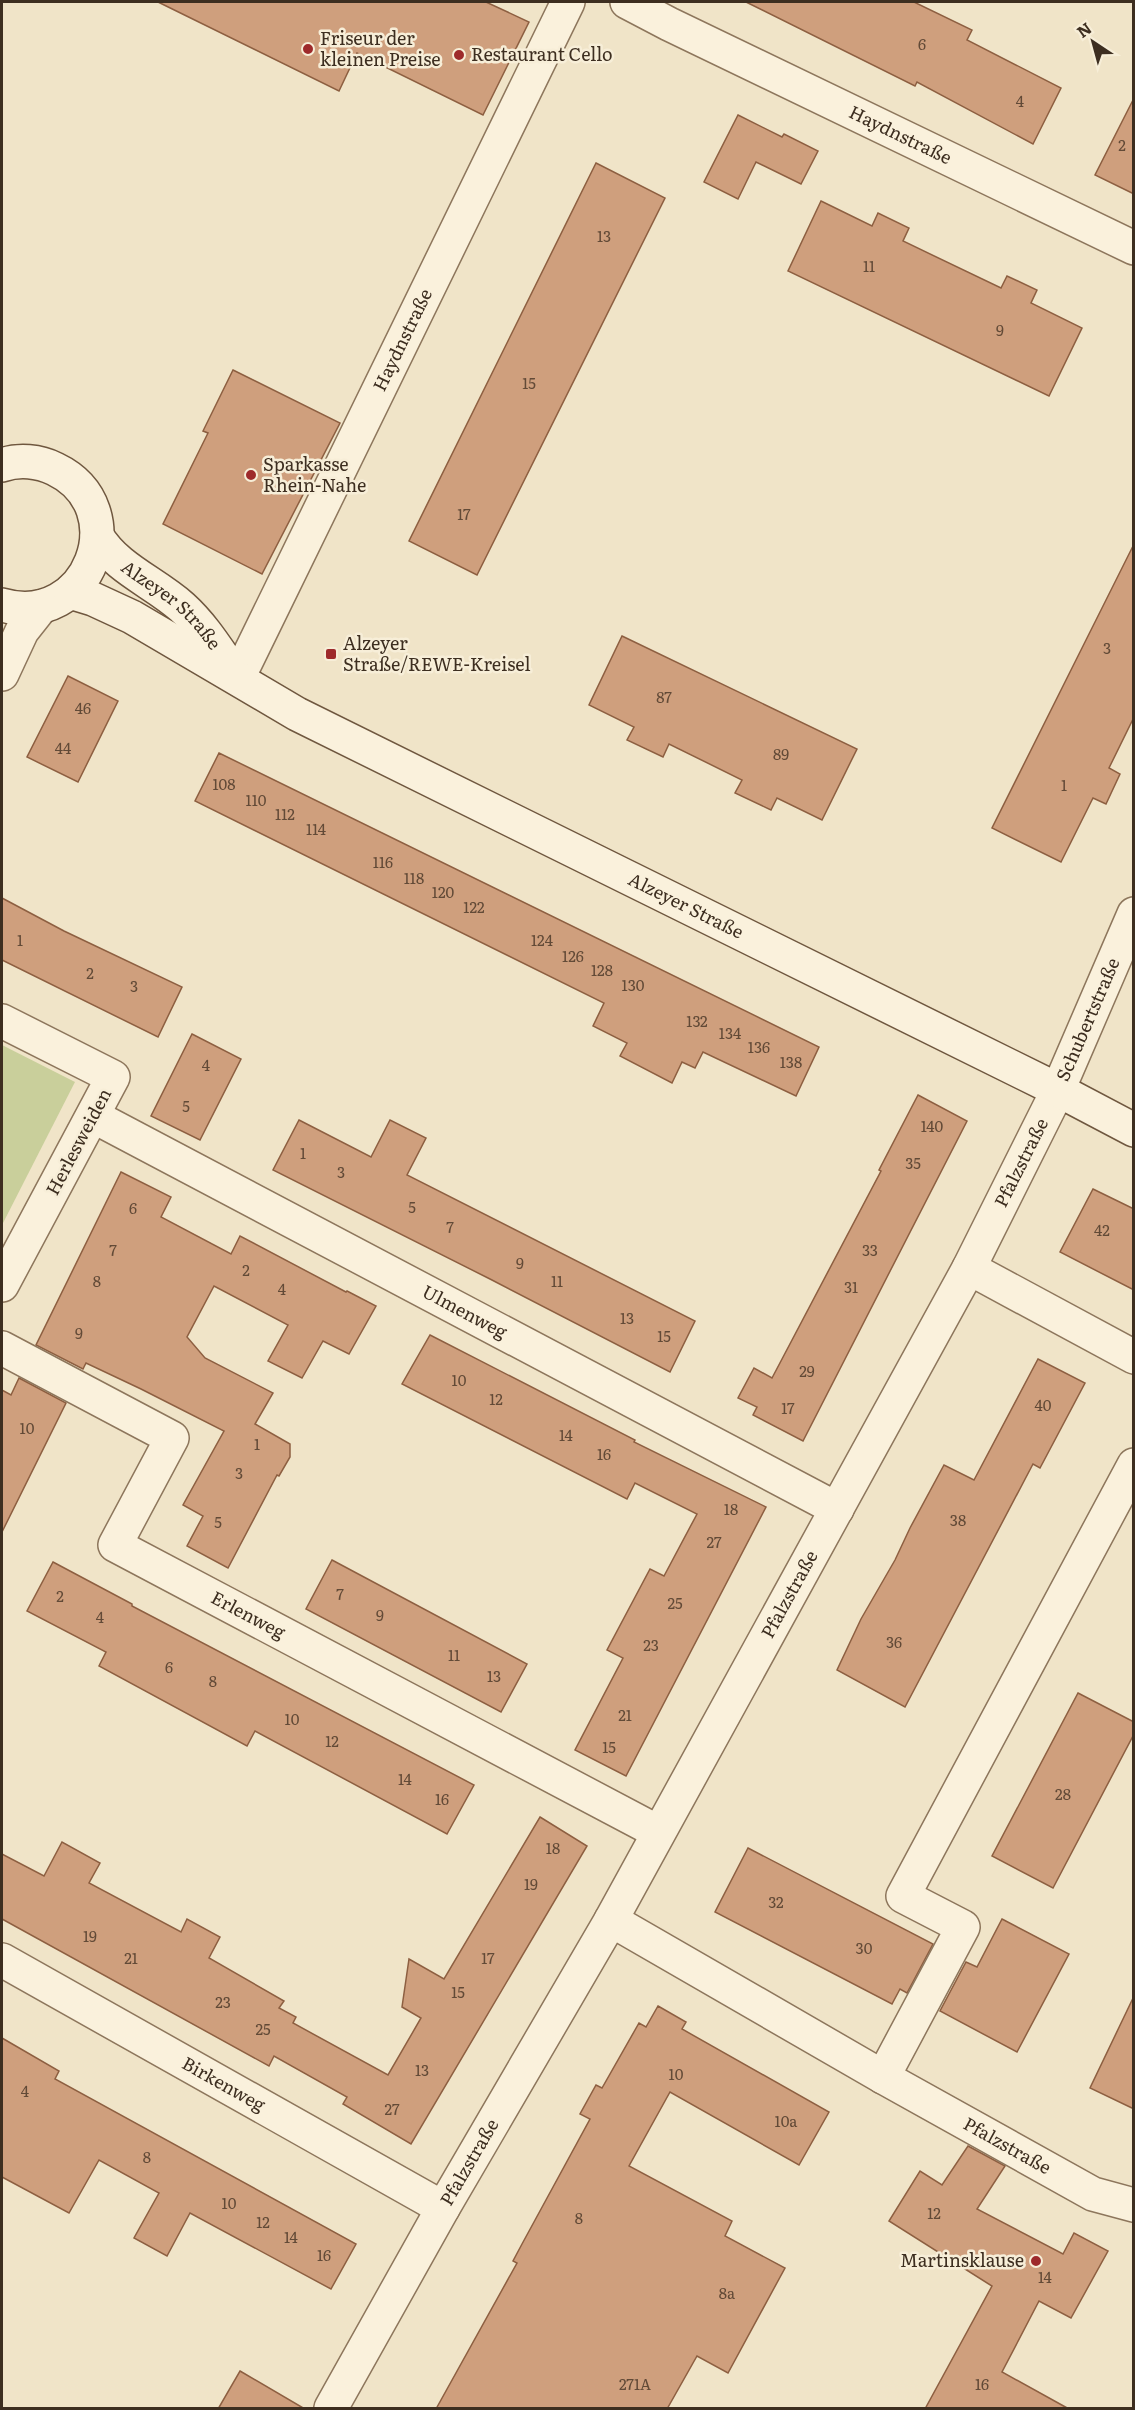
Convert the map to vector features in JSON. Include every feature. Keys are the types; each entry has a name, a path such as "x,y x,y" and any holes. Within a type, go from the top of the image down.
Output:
{"street":[{"name":"Haydnstraße","path":"238,678 568,2"},
{"name":"Haydnstraße","path":"627,2 1134,248"},
{"path":"2,465 28,461 46,464 63,472 78,485 89,500 96,518 97,536 90,568 70,592 56,602 40,607 25,609 2,605"},
{"name":"Alzeyer Straße","path":"97,536 113,556 181,606 196,621 238,678"},
{"name":"Alzeyer Straße","path":"70,592 108,604 297,714 1058,1090 1134,1130"},
{"path":"2,674 22,631 40,607"},
{"name":"Schubertstraße","path":"1058,1090 1134,914"},
{"name":"Herlesweiden","path":"2,1021 113,1077 2,1285"},
{"name":"Pfalzstraße","path":"331,2409 443,2208 611,1920 969,1268 1058,1090"},
{"name":"Ulmenweg","path":"93,1116 837,1509"},
{"path":"969,1268 1134,1357"},
{"name":"Erlenweg","path":"2,1348 172,1438 114,1545 658,1832"},
{"path":"883,2077 963,1927 903,1896 1134,1465"},
{"name":"Pfalzstraße","path":"611,1920 883,2077 1093,2194 1134,2205"},
{"name":"Birkenweg","path":"2,1960 443,2208"}],"green space":[{"path":"2,1045 75,1082 2,1225"}],"building":[{"path":"158,2 486,2 529,22 483,115 357,53 339,91"},
{"path":"746,2 914,2 972,30 967,40 1061,88 1033,144 917,82 915,86"},
{"path":"1134,98 1134,194 1095,175"},
{"path":"738,115 782,137 784,134 818,151 801,184 756,162 738,199 704,182"},
{"path":"596,163 665,198 477,575 409,541"},
{"path":"821,201 872,226 878,213 909,228 903,241 1001,288 1007,276 1037,290 1031,303 1082,328 1049,396 788,271"},
{"name":"Sparkasse Rhein-Nahe","path":"233,370 340,423 262,574 163,524 208,433 203,431"},
{"path":"1134,544 1134,717 1109,768 1120,774 1106,804 1093,798 1061,862 992,828"},
{"path":"622,636 857,749 822,820 777,798 771,810 735,793 742,780 669,744 663,757 627,740 634,727 589,705"},
{"path":"68,676 118,701 78,782 27,757"},
{"path":"219,753 819,1047 796,1096 703,1052 695,1068 682,1062 672,1083 620,1056 627,1043 593,1026 604,1003 195,801"},
{"path":"2,898 64,931 182,987 158,1037 2,960"},
{"path":"192,1034 241,1059 200,1140 151,1116"},
{"path":"918,1095 967,1121 803,1441 753,1415 757,1407 738,1398 754,1368 772,1378 881,1171 879,1170"},
{"path":"299,1120 371,1157 390,1120 426,1138 407,1175 695,1321 670,1372 273,1170"},
{"path":"121,1172 171,1197 161,1217 231,1254 240,1236 376,1306 349,1354 323,1341 302,1378 268,1361 288,1325 214,1286 187,1337 205,1358 273,1393 255,1424 290,1444 290,1457 279,1476 277,1475 228,1568 187,1546 203,1516 183,1505 224,1431 86,1363 83,1369 36,1345"},
{"path":"1093,1189 1134,1209 1134,1290 1060,1252"},
{"path":"430,1335 635,1440 634,1442 766,1507 626,1776 575,1750 623,1658 607,1650 650,1569 664,1576 697,1514 635,1483 627,1499 402,1384"},
{"path":"1038,1359 1085,1383 1040,1468 1033,1464 905,1707 837,1670 861,1619 895,1560 944,1465 974,1480"},
{"path":"19,1378 66,1403 2,1532 2,1390 11,1395"},
{"path":"332,1560 527,1664 501,1712 306,1609"},
{"path":"53,1562 132,1606 474,1785 447,1834 255,1731 247,1746 99,1666 106,1652 27,1611"},
{"path":"1078,1693 1134,1722 1134,1734 1053,1888 992,1856"},
{"path":"540,1817 587,1846 411,2144 343,2104 347,2097 274,2056 269,2066 2,1919 2,1854 44,1876 62,1842 100,1863 89,1883 181,1932 187,1919 220,1937 209,1958 284,2001 279,2008 296,2017 293,2023 388,2075 421,2018 402,2007 409,1959 444,1979"},
{"path":"748,1848 933,1944 907,1993 900,1989 892,2004 715,1912"},
{"path":"1002,1919 1069,1954 1017,2052 940,2011 966,1962 977,1967"},
{"path":"1134,1996 1134,2109 1090,2088"},
{"path":"658,2006 686,2022 682,2029 829,2112 799,2165 670,2092 629,2166 732,2221 725,2236 785,2268 728,2373 697,2356 667,2409 436,2409 517,2263 513,2261 590,2119 580,2114 596,2085 602,2088 639,2023 646,2027"},
{"path":"2,2038 59,2071 55,2079 356,2244 331,2289 190,2213 167,2256 134,2238 159,2193 99,2160 69,2213 2,2177"},
{"path":"968,2146 1005,2166 977,2209 1063,2254 1074,2233 1108,2251 1071,2318 1039,2301 1002,2372 1069,2409 925,2409 992,2286 889,2221 920,2171 942,2185"},
{"path":"240,2371 305,2409 218,2409"}],"place":[{"name":"Friseur der kleinen Preise","path":"308,49"},
{"name":"Restaurant Cello","path":"459,55"},
{"name":"Sparkasse Rhein-Nahe","path":"251,475"},
{"name":"Alzeyer Straße/REWE-Kreisel","path":"331,654"},
{"name":"Martinsklause","path":"1036,2261"}]}
